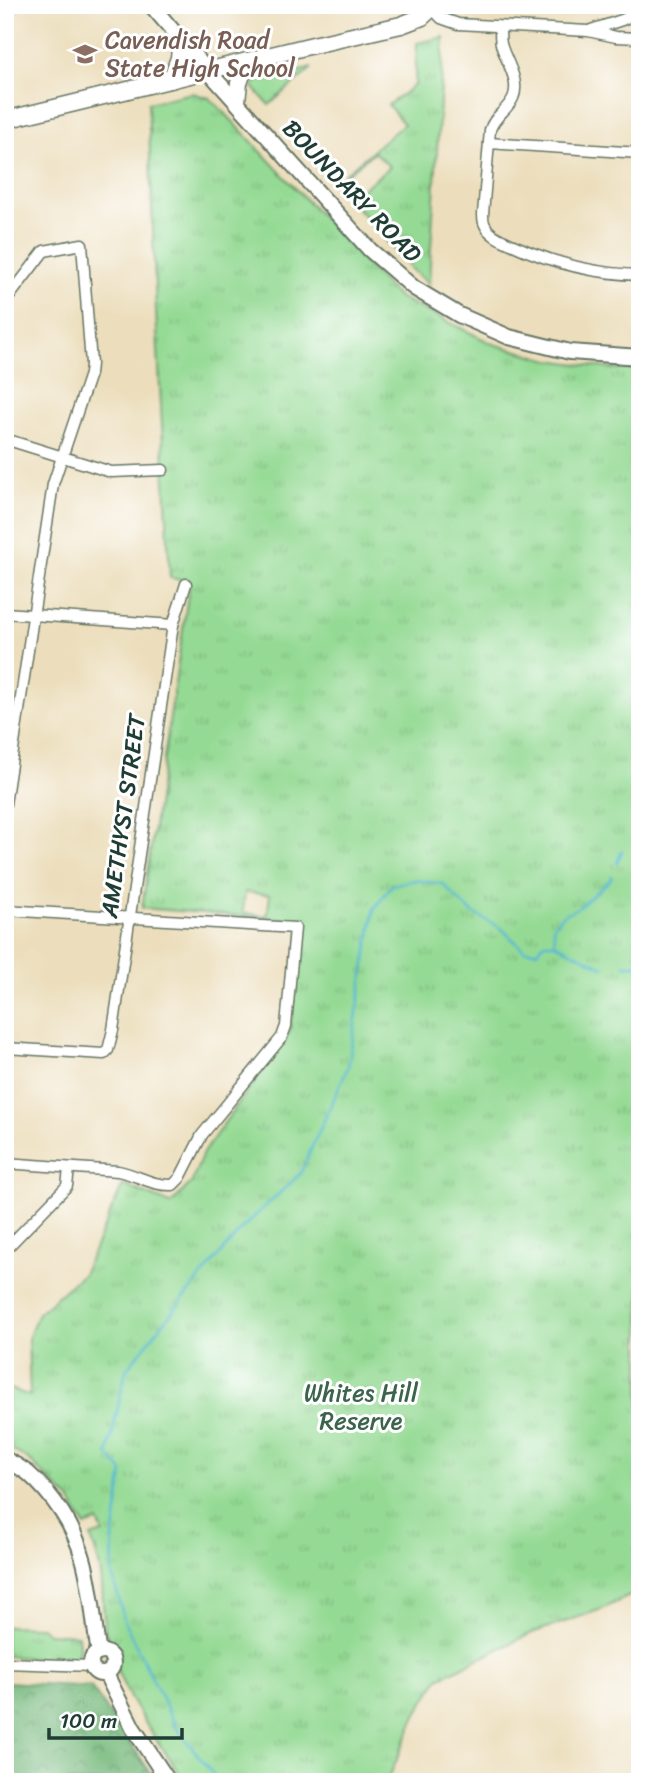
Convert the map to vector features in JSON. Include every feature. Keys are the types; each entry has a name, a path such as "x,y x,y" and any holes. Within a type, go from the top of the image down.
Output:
{"main road":[{"name":"BOUNDARY ROAD","path":"151,5 370,250 414,288 459,315 509,337 570,352 640,357"},
{"path":"5,120 401,25 415,20 434,7"},
{"path":"171,80 178,62 181,40"},
{"path":"237,101 239,83 247,61"},
{"path":"5,1458 28,1473 64,1514 84,1559 95,1660 107,1654 113,1660 112,1668 106,1674 134,1728 169,1782"}],"street":[{"path":"434,7 441,18 458,24 588,31 615,37 640,38"},
{"path":"588,31 640,12"},
{"path":"500,27 501,43 514,79 515,90 513,100 492,121 483,215 485,225 500,239 534,255 601,272 640,275"},
{"path":"489,143 640,153"},
{"path":"5,302 44,251 82,244 90,374 53,484 5,804"},
{"path":"5,439 111,472 163,470"},
{"name":"AMETHYST STREET","path":"5,1048 104,1054 108,1050 173,625 187,584"},
{"path":"5,613 173,625"},
{"path":"5,910 295,928 286,1026 282,1037 202,1135 180,1178 173,1185 159,1186 118,1171 5,1163"},
{"path":"5,1250 67,1186 69,1169"},
{"path":"5,1663 95,1660"}],"green space":[{"path":"444,37 429,284 412,270 335,182 404,124 388,105 415,85 417,43","holes":["374,152 390,167 351,198 337,182"]},
{"path":"312,68 269,105 253,87 256,81"},
{"name":"Whites Hill Reserve","path":"192,93 209,98 396,296 493,344 550,360 613,369 640,369 640,1591 602,1609 532,1633 439,1678 417,1713 387,1782 185,1782 138,1711 111,1655 106,1634 100,1569 91,1537 103,1533 98,1521 85,1526 70,1500 30,1461 5,1445 5,1406 9,1401 5,1398 8,1388 30,1396 28,1339 38,1313 83,1274 123,1185 171,1204 192,1182 203,1153 290,1031 301,921 142,908 190,581 170,578 148,103","holes":["245,892 270,895 267,916 243,913"]},
{"path":"5,1626 41,1627 48,1633 78,1635 78,1652 71,1661 5,1656"},
{"path":"5,1682 91,1687 157,1782 5,1782"}],"waterway":[{"path":"617,863 622,851"},
{"path":"555,942 553,927 561,916 579,907 612,876"},
{"path":"219,1782 176,1727 125,1623 112,1574 113,1539 123,1472 108,1454 126,1370 242,1228 300,1174 348,1067 374,909 392,885 415,880 443,884 473,913 501,928 524,950 537,951 545,943 555,943 605,966"},
{"path":"625,965 640,965"}],"place":[{"name":"Cavendish Road State High School","path":"85,54"}]}
